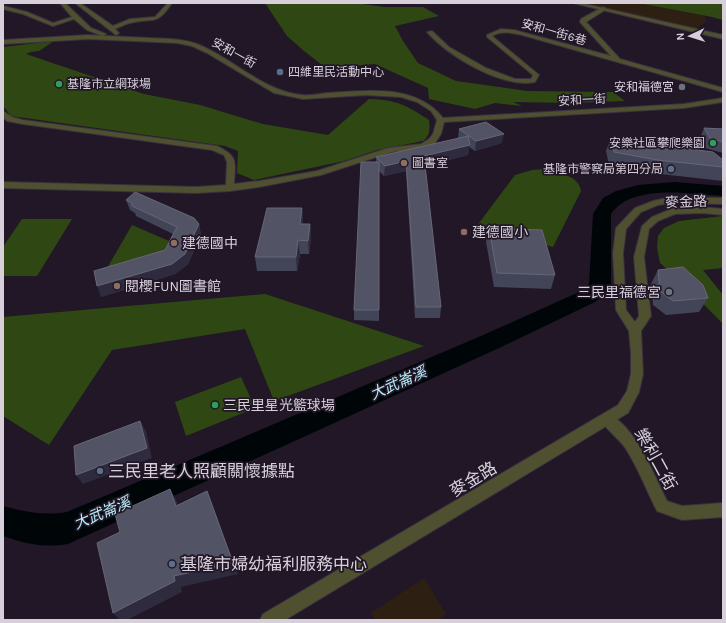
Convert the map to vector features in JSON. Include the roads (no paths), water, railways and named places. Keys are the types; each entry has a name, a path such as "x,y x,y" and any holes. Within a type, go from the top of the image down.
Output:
{"street":[{"path":"62,3 89,29 101,32 106,37"},
{"path":"78,3 116,31 115,37"},
{"path":"112,28 129,21 153,19 162,16 170,3"},
{"path":"575,3 723,37"},
{"path":"3,7 26,13 52,25 62,24 75,17"},
{"path":"603,9 583,20 618,60"},
{"name":"安和一街6巷","path":"430,32 447,48 484,69 514,81 533,81 536,75 488,36 493,32 502,30 523,33 723,90"},
{"name":"安和一街","path":"3,42 71,37 115,37 177,41 194,45 276,92 303,97 381,93 402,95 419,101 433,110 441,120 654,109 723,100"},
{"path":"3,113 10,119 23,122 214,148 227,154 231,162 230,188"},
{"path":"3,184 149,190 196,190 230,188 259,184 318,173 377,154 423,146 432,140 437,134 441,120"},
{"name":"麥金路","path":"269,620 608,420 623,409 633,392 637,374 637,353 635,331 620,310 618,253 621,228 638,210 656,203 671,200 723,201"},
{"name":"麥金路","path":"635,331 644,316 639,257 645,228 656,219 674,211 702,210 723,212"},
{"name":"樂利二街","path":"608,420 625,436 632,446 662,506 682,513 723,510"}],"waterway":[{"name":"大武崙溪","path":"3,521 42,531 68,528 490,342 587,297 600,287 602,214 610,202 622,195 638,190 656,188 723,191"}],"place":[{"name":"四維里民活動中心","path":"280,72"},
{"name":"基隆市立網球場","path":"59,84"},
{"name":"安和福德宮","path":"682,87"},
{"name":"安樂社區攀爬樂園","path":"713,143"},
{"name":"圖書室","path":"404,163"},
{"name":"基隆市警察局第四分局","path":"671,169"},
{"name":"建德國小","path":"464,232"},
{"name":"建德國中","path":"174,243"},
{"name":"閱櫻FUN圖書館","path":"117,286"},
{"name":"三民里福德宮","path":"669,292"},
{"name":"三民里星光籃球場","path":"215,405"},
{"name":"三民里老人照顧關懷據點","path":"100,471"},
{"name":"基隆市婦幼福利服務中心","path":"172,564"}]}
